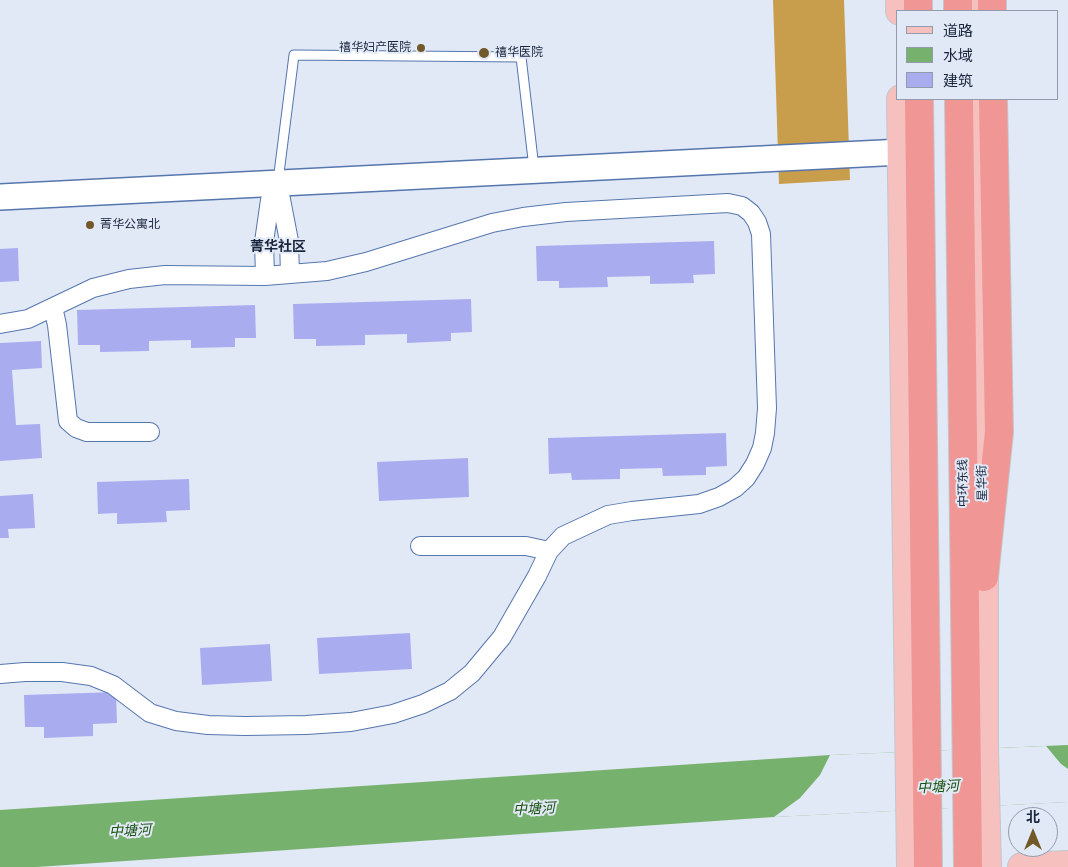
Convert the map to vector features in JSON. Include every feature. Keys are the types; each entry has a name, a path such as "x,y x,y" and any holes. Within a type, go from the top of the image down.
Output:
{"highway":[{"path":"920,100 928,867"},
{"name":"中环东线","path":"959,100 968,867"},
{"path":"984,577 999,432 993,100"}],"main road":[{"path":"901,100 911,867"},
{"name":"星华街","path":"978,100 984,577 984,749 987,867"},
{"path":"1022,867 1068,865"}],"street":[{"path":"0,198 902,152"},
{"path":"278,184 289,241 290,274"},
{"path":"265,276 264,242 270,200 278,184"},
{"path":"0,324 28,318 93,288 129,279 165,275 265,276 328,271 366,262 492,223 522,217 566,212 728,203 742,206 751,212 757,222 760,234 767,408 766,433 762,448 746,478 735,488 699,504 608,515 563,536 549,551 502,637 472,673 450,691 423,704 393,714 351,722 306,725 208,725 176,721 150,713 113,685 91,676 62,672 0,674"},
{"path":"53,307 57,325 68,421 76,428 87,432 150,432"},
{"path":"420,546 526,546 549,551"}],"lane":[{"path":"278,184 294,55 521,56 535,171"}],"shaded area":[{"path":"773,0 844,0 850,180 779,184"}],"water":[{"name":"中塘河","path":"1068,745 1068,802 774,817 37,867 0,867 0,810 830,755"}],"pier":[{"path":"1046,746 1061,764 1068,769 1068,802 774,817 800,798 820,775 830,755"}],"building":[{"path":"714,241 715,274 693,275 694,283 650,284 650,276 607,277 608,287 559,288 559,281 537,281 536,246"},
{"path":"18,248 19,281 0,282 0,249"},
{"path":"471,299 472,332 451,333 451,341 407,343 407,334 365,335 365,345 316,346 316,339 294,339 293,304"},
{"path":"255,305 256,338 235,338 235,347 191,348 191,340 149,341 149,351 100,352 100,345 78,345 77,310"},
{"path":"41,341 42,368 12,370 16,425 40,424 42,458 0,461 0,343"},
{"path":"726,433 727,466 706,467 706,475 663,476 662,468 620,469 620,479 572,480 571,473 549,474 548,438"},
{"path":"468,458 469,497 379,501 377,462"},
{"path":"189,479 190,510 166,511 167,522 117,524 117,513 98,514 97,482"},
{"path":"33,494 35,528 8,529 9,538 0,538 0,496"},
{"path":"410,633 412,669 319,674 317,638"},
{"path":"270,644 272,681 202,685 200,648"},
{"path":"116,692 117,723 93,724 93,736 44,738 44,727 25,727 24,695"}],"place":[{"name":"禧华妇产医院","path":"421,48"},
{"name":"禧华医院","path":"484,53"},
{"name":"菁华公寓北","path":"90,225"}],"district":[{"name":"菁华社区","path":"278,248"}]}
